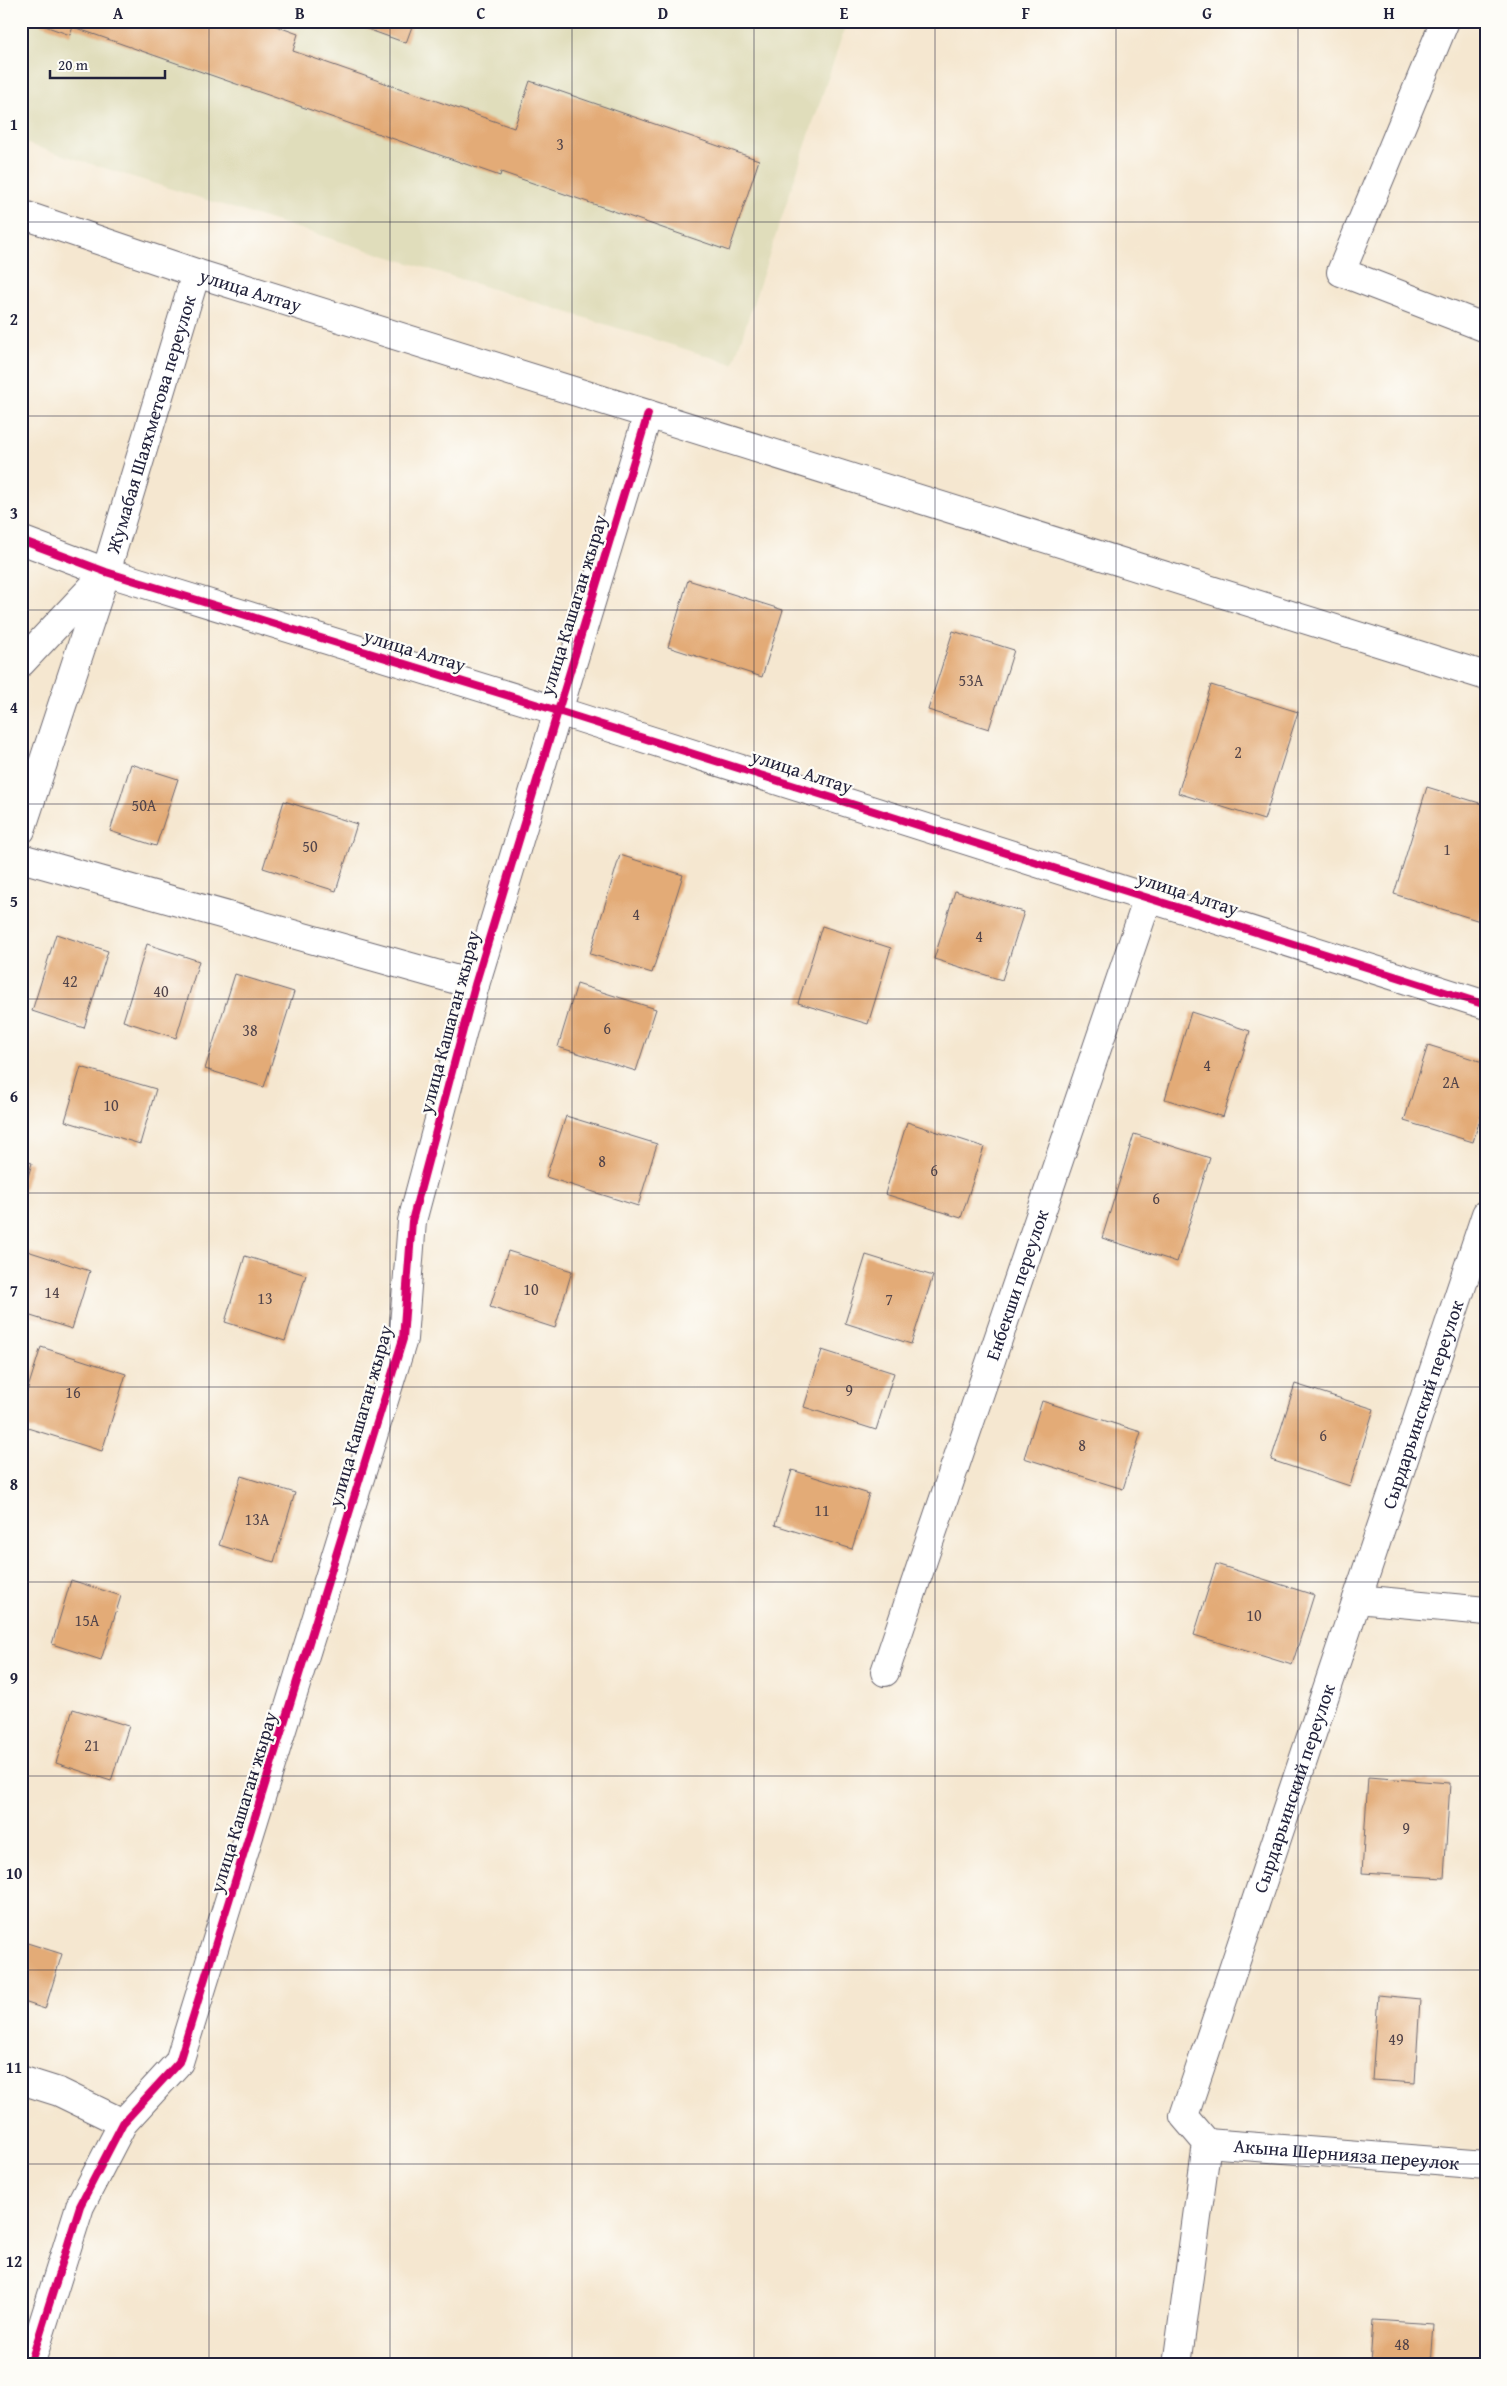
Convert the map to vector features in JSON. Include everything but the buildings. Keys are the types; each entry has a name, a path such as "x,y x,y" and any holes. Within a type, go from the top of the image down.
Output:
{"street":[{"path":"1445,21 1341,272 1486,328"},
{"name":"улица Алтау","path":"21,214 196,273 1486,676"},
{"name":"Жумабая Шаяхметова переулок","path":"21,830 106,572 196,273"},
{"name":"улица Кашаган жырау","path":"30,2365 80,2206 124,2123 179,2062 403,1339 412,1221 475,985 648,414"},
{"name":"улица Алтау","path":"21,540 106,572 558,711 1486,1005"},
{"path":"21,663 106,572"},
{"path":"21,858 475,985"},
{"name":"Енбекши переулок","path":"885,1672 1148,898"},
{"name":"Сырдарьинский переулок","path":"1207,2143 1184,2116 1486,1214"},
{"path":"1357,1599 1486,1611"},
{"path":"21,2080 59,2092 124,2123"},
{"path":"1178,2365 1207,2143"},
{"name":"Акына Шернияза переулок","path":"1207,2143 1486,2165"}],"shaded area":[{"path":"21,21 847,21 733,364 21,142"}],"cycle path":[{"path":"30,2365 80,2206 123,2123 179,2062 403,1339 412,1221 475,985 648,414"},
{"path":"21,540 106,572 558,711 1486,1005"}]}
